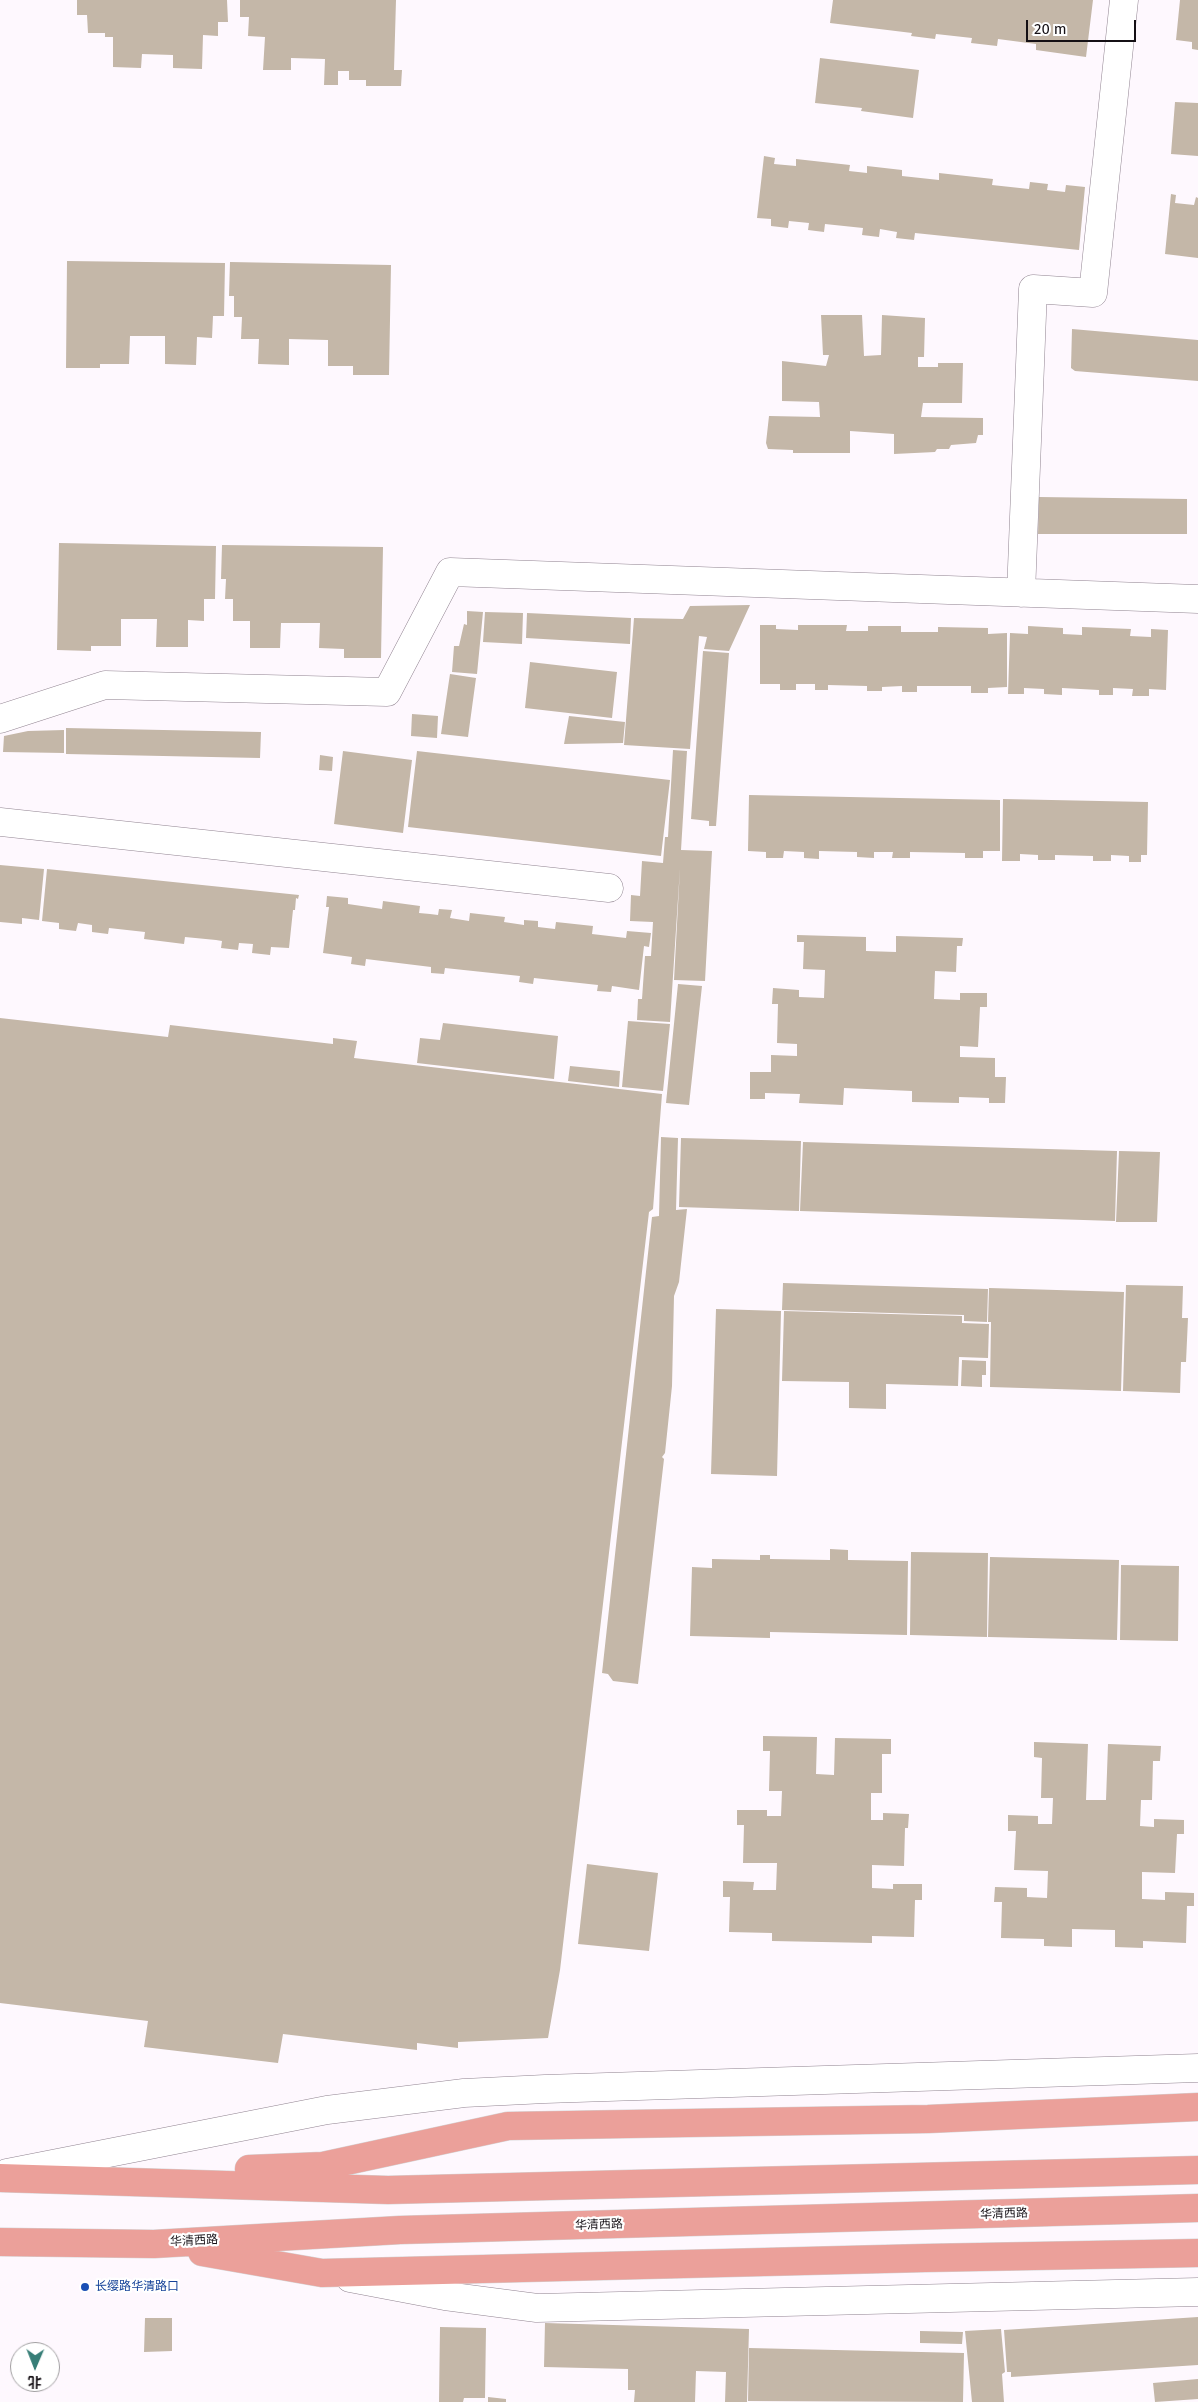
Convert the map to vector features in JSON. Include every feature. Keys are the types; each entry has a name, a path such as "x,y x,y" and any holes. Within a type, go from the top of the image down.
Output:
{"main road":[{"path":"43,2179 323,2166 508,2126 928,2119 1198,2107"},
{"path":"0,2176 388,2190 1198,2170"},
{"name":"华清西路","path":"0,2242 154,2244 400,2230 1198,2208"},
{"path":"154,2244 322,2273 1198,2253"}],"street":[{"path":"1021,593 1033,289 1092,293 1124,0"},
{"path":"0,719 105,685 387,692 450,572 1198,599"},
{"path":"0,822 609,888"},
{"path":"0,2176 327,2110 464,2094 1198,2068"},
{"path":"322,2273 445,2296 537,2308 1198,2292"}],"building":[{"path":"77,0 227,0 228,22 218,22 218,36 203,35 202,69 173,68 173,55 142,54 141,68 113,67 113,37 105,37 105,33 88,33 87,15 77,15"},
{"path":"240,0 396,0 394,70 402,70 401,86 366,86 366,80 349,80 349,71 338,71 338,85 324,85 325,59 291,58 291,70 263,70 265,37 248,36 249,17 240,17"},
{"path":"833,0 1093,0 1086,57 1036,50 1036,44 998,39 997,46 971,43 972,38 936,34 935,39 911,36 912,33 830,23"},
{"path":"1180,0 1198,0 1198,50 1192,49 1192,42 1176,40"},
{"path":"820,58 919,70 913,118 861,111 862,108 815,103"},
{"path":"1175,102 1198,103 1198,156 1171,154"},
{"path":"764,156 775,158 774,164 796,166 796,159 850,165 849,171 867,173 867,166 902,170 902,176 939,180 939,173 993,179 992,185 1029,189 1030,182 1048,184 1047,190 1065,192 1066,185 1085,187 1079,250 915,233 914,240 896,238 897,232 880,229 879,237 862,235 863,228 825,224 824,232 808,230 809,223 789,221 788,228 771,226 771,219 757,218"},
{"path":"1171,194 1176,195 1175,203 1194,205 1196,197 1198,198 1198,258 1165,254"},
{"path":"67,261 225,263 224,316 213,316 212,338 197,337 196,365 165,364 165,336 130,336 129,364 100,364 100,368 66,368"},
{"path":"230,262 391,265 389,375 353,375 353,366 328,366 328,340 289,339 289,365 258,364 259,339 241,339 242,317 234,317 234,296 229,296"},
{"path":"821,315 862,315 864,356 881,355 882,315 925,318 924,357 918,357 918,367 938,367 938,363 963,363 962,403 923,403 921,417 983,418 983,435 978,435 976,443 951,445 949,449 937,449 935,452 894,454 894,434 850,431 850,453 793,453 793,450 768,449 766,443 769,416 820,417 819,402 782,401 782,361 826,366 829,355 823,355"},
{"path":"1072,329 1198,340 1198,381 1075,371 1071,368"},
{"path":"1039,497 1187,499 1187,534 1038,534"},
{"path":"59,543 216,546 215,599 204,599 204,621 188,620 188,647 156,647 157,619 121,619 121,646 91,646 91,651 57,650"},
{"path":"222,545 383,547 381,658 344,658 344,649 319,648 320,623 281,623 280,648 250,648 250,621 233,621 233,599 225,599 226,579 221,579"},
{"path":"750,605 729,651 704,649 707,637 699,636 690,749 624,745 634,618 683,619 690,606"},
{"path":"467,611 483,612 477,674 452,672 454,646 459,646 464,624 467,625"},
{"path":"485,612 523,613 522,644 483,642"},
{"path":"527,613 631,618 630,644 526,638"},
{"path":"760,625 776,625 776,629 798,630 798,625 847,625 846,631 868,631 868,626 901,626 901,632 938,632 938,627 988,628 988,634 1007,633 1007,687 988,688 988,693 971,693 971,686 917,686 917,692 902,692 902,686 882,687 882,691 867,691 867,686 828,685 828,690 815,690 815,684 796,684 796,690 780,690 780,684 760,684"},
{"path":"1028,626 1063,628 1063,634 1082,635 1082,627 1131,629 1130,636 1151,637 1151,629 1168,630 1166,690 1149,689 1149,696 1132,696 1133,689 1113,688 1113,695 1099,695 1099,690 1062,688 1062,695 1044,694 1044,689 1024,688 1024,694 1008,694 1010,633 1028,634"},
{"path":"703,651 729,653 716,826 709,826 709,821 691,819"},
{"path":"530,662 617,672 612,718 525,708"},
{"path":"450,674 476,678 468,737 441,734"},
{"path":"412,714 438,716 437,738 411,736"},
{"path":"569,716 625,722 623,743 564,744"},
{"path":"66,728 261,732 260,758 66,754"},
{"path":"64,730 64,753 3,752 4,736 28,731"},
{"path":"673,750 687,751 681,850 712,851 705,981 674,980 680,868 670,1022 637,1020 638,999 642,999 645,956 651,956 653,922 630,921 631,895 640,896 642,861 663,863 665,837 668,837"},
{"path":"343,751 412,760 403,833 334,824"},
{"path":"417,751 670,780 661,856 408,827"},
{"path":"320,755 333,757 332,771 319,770"},
{"path":"749,795 1000,800 1000,851 983,851 983,858 965,858 965,853 910,852 910,858 892,858 893,852 874,852 874,858 857,857 857,852 819,851 819,859 804,858 804,852 784,851 783,858 766,858 766,852 748,851"},
{"path":"1003,799 1148,802 1147,855 1141,855 1141,862 1129,862 1129,856 1111,855 1111,861 1093,861 1093,856 1055,855 1055,860 1038,860 1038,855 1020,854 1020,861 1002,861"},
{"path":"0,865 44,869 39,920 22,918 22,924 0,922"},
{"path":"47,869 299,895 298,899 296,898 295,910 293,910 289,948 271,947 270,955 252,953 253,944 239,943 238,950 221,948 222,941 185,937 184,944 144,939 145,932 109,928 108,934 92,932 92,925 78,923 76,931 59,929 59,923 42,921"},
{"path":"327,896 348,898 348,904 382,909 383,901 420,906 419,913 438,915 439,909 452,910 450,918 469,921 470,913 505,917 504,922 524,925 524,920 538,921 538,927 555,929 556,922 593,926 592,934 626,938 627,931 651,933 649,947 644,946 639,990 612,986 611,992 597,991 598,985 534,978 533,984 519,982 520,976 445,968 444,974 431,973 431,967 366,959 365,966 351,964 352,957 323,953 329,907 326,907"},
{"path":"797,935 866,937 866,951 896,952 896,936 963,938 962,946 957,946 956,972 935,971 934,999 960,1000 960,993 987,993 987,1007 980,1007 978,1047 960,1046 960,1057 995,1058 995,1077 1006,1077 1005,1103 989,1103 989,1098 959,1097 959,1103 912,1102 912,1091 844,1088 843,1105 799,1103 800,1094 765,1093 765,1099 750,1099 750,1072 771,1072 771,1055 797,1056 797,1044 777,1043 778,1004 772,1004 773,988 799,990 799,997 824,998 825,970 803,969 804,942 797,942"},
{"path":"678,984 702,986 689,1105 666,1103"},
{"path":"0,1018 168,1037 170,1025 333,1044 333,1038 357,1041 354,1058 662,1094 653,1209 649,1212 560,1970 548,2038 458,2042 458,2048 417,2043 417,2050 283,2034 278,2063 144,2047 148,2021 0,2003"},
{"path":"628,1021 670,1024 663,1091 622,1087"},
{"path":"443,1023 558,1036 554,1079 417,1063 420,1038 440,1040"},
{"path":"570,1066 620,1071 619,1087 568,1081"},
{"path":"661,1137 678,1138 676,1210 687,1209 679,1282 674,1296 672,1386 665,1453 662,1457 664,1459 638,1684 613,1681 608,1674 602,1673 652,1217 659,1216"},
{"path":"681,1138 801,1141 799,1211 679,1207"},
{"path":"803,1142 1117,1151 1115,1221 800,1211"},
{"path":"1119,1151 1160,1152 1157,1222 1116,1222"},
{"path":"783,1283 988,1289 987,1322 964,1321 964,1315 782,1310"},
{"path":"1126,1285 1183,1286 1182,1318 1188,1318 1186,1362 1181,1362 1180,1393 1123,1391"},
{"path":"989,1288 1124,1292 1121,1391 990,1387 991,1322 988,1322"},
{"path":"716,1309 781,1311 777,1476 711,1474"},
{"path":"784,1311 962,1316 962,1323 989,1324 988,1358 959,1357 958,1386 886,1384 886,1409 849,1408 849,1382 782,1381"},
{"path":"962,1360 986,1361 986,1375 982,1375 982,1387 961,1386"},
{"path":"830,1549 848,1550 848,1560 908,1561 907,1635 770,1632 770,1638 690,1636 692,1567 712,1568 712,1559 760,1560 760,1555 770,1555 770,1559 830,1560"},
{"path":"911,1552 988,1553 987,1637 910,1635"},
{"path":"990,1557 1119,1560 1117,1640 988,1637"},
{"path":"1121,1565 1179,1566 1178,1641 1120,1640"},
{"path":"763,1736 817,1737 816,1774 834,1775 835,1738 891,1739 891,1754 882,1754 882,1793 871,1793 871,1820 883,1820 883,1813 909,1814 908,1828 905,1828 904,1866 872,1865 872,1888 893,1889 893,1884 922,1884 922,1900 915,1900 914,1937 872,1936 872,1943 772,1941 772,1933 729,1932 730,1897 723,1897 723,1881 754,1882 753,1890 776,1890 777,1863 743,1863 744,1825 737,1825 737,1810 767,1810 767,1816 781,1816 782,1791 769,1791 770,1751 763,1751"},
{"path":"1034,1742 1088,1744 1086,1800 1106,1800 1108,1744 1161,1746 1160,1761 1153,1761 1152,1800 1141,1800 1140,1826 1154,1827 1154,1819 1184,1820 1184,1834 1177,1834 1175,1873 1142,1872 1142,1899 1165,1900 1165,1892 1194,1893 1194,1906 1187,1906 1186,1943 1143,1941 1143,1948 1115,1947 1115,1930 1072,1929 1072,1947 1044,1946 1044,1939 1001,1938 1002,1902 994,1902 995,1887 1027,1888 1027,1897 1047,1898 1048,1871 1014,1870 1016,1831 1008,1831 1008,1815 1038,1816 1038,1824 1052,1824 1053,1798 1041,1798 1042,1758 1034,1757"},
{"path":"587,1864 658,1873 649,1951 578,1944"},
{"path":"1198,2317 1198,2365 1011,2377 1011,2372 1007,2372 1004,2330"},
{"path":"145,2318 172,2318 172,2351 144,2352"},
{"path":"545,2323 749,2329 747,2402 725,2402 726,2372 696,2371 695,2402 634,2402 635,2390 628,2390 628,2369 544,2367"},
{"path":"440,2327 486,2328 485,2398 464,2398 463,2402 439,2402"},
{"path":"1001,2329 1005,2372 1002,2374 1004,2402 972,2402 965,2331"},
{"path":"920,2331 963,2332 962,2344 920,2343"},
{"path":"749,2348 964,2353 963,2402 748,2401"},
{"path":"1198,2379 1198,2399 1155,2402 1153,2383"},
{"path":"488,2397 506,2399 506,2402 488,2402"}],"place":[{"name":"长缨路华清路口","path":"85,2287"}]}
